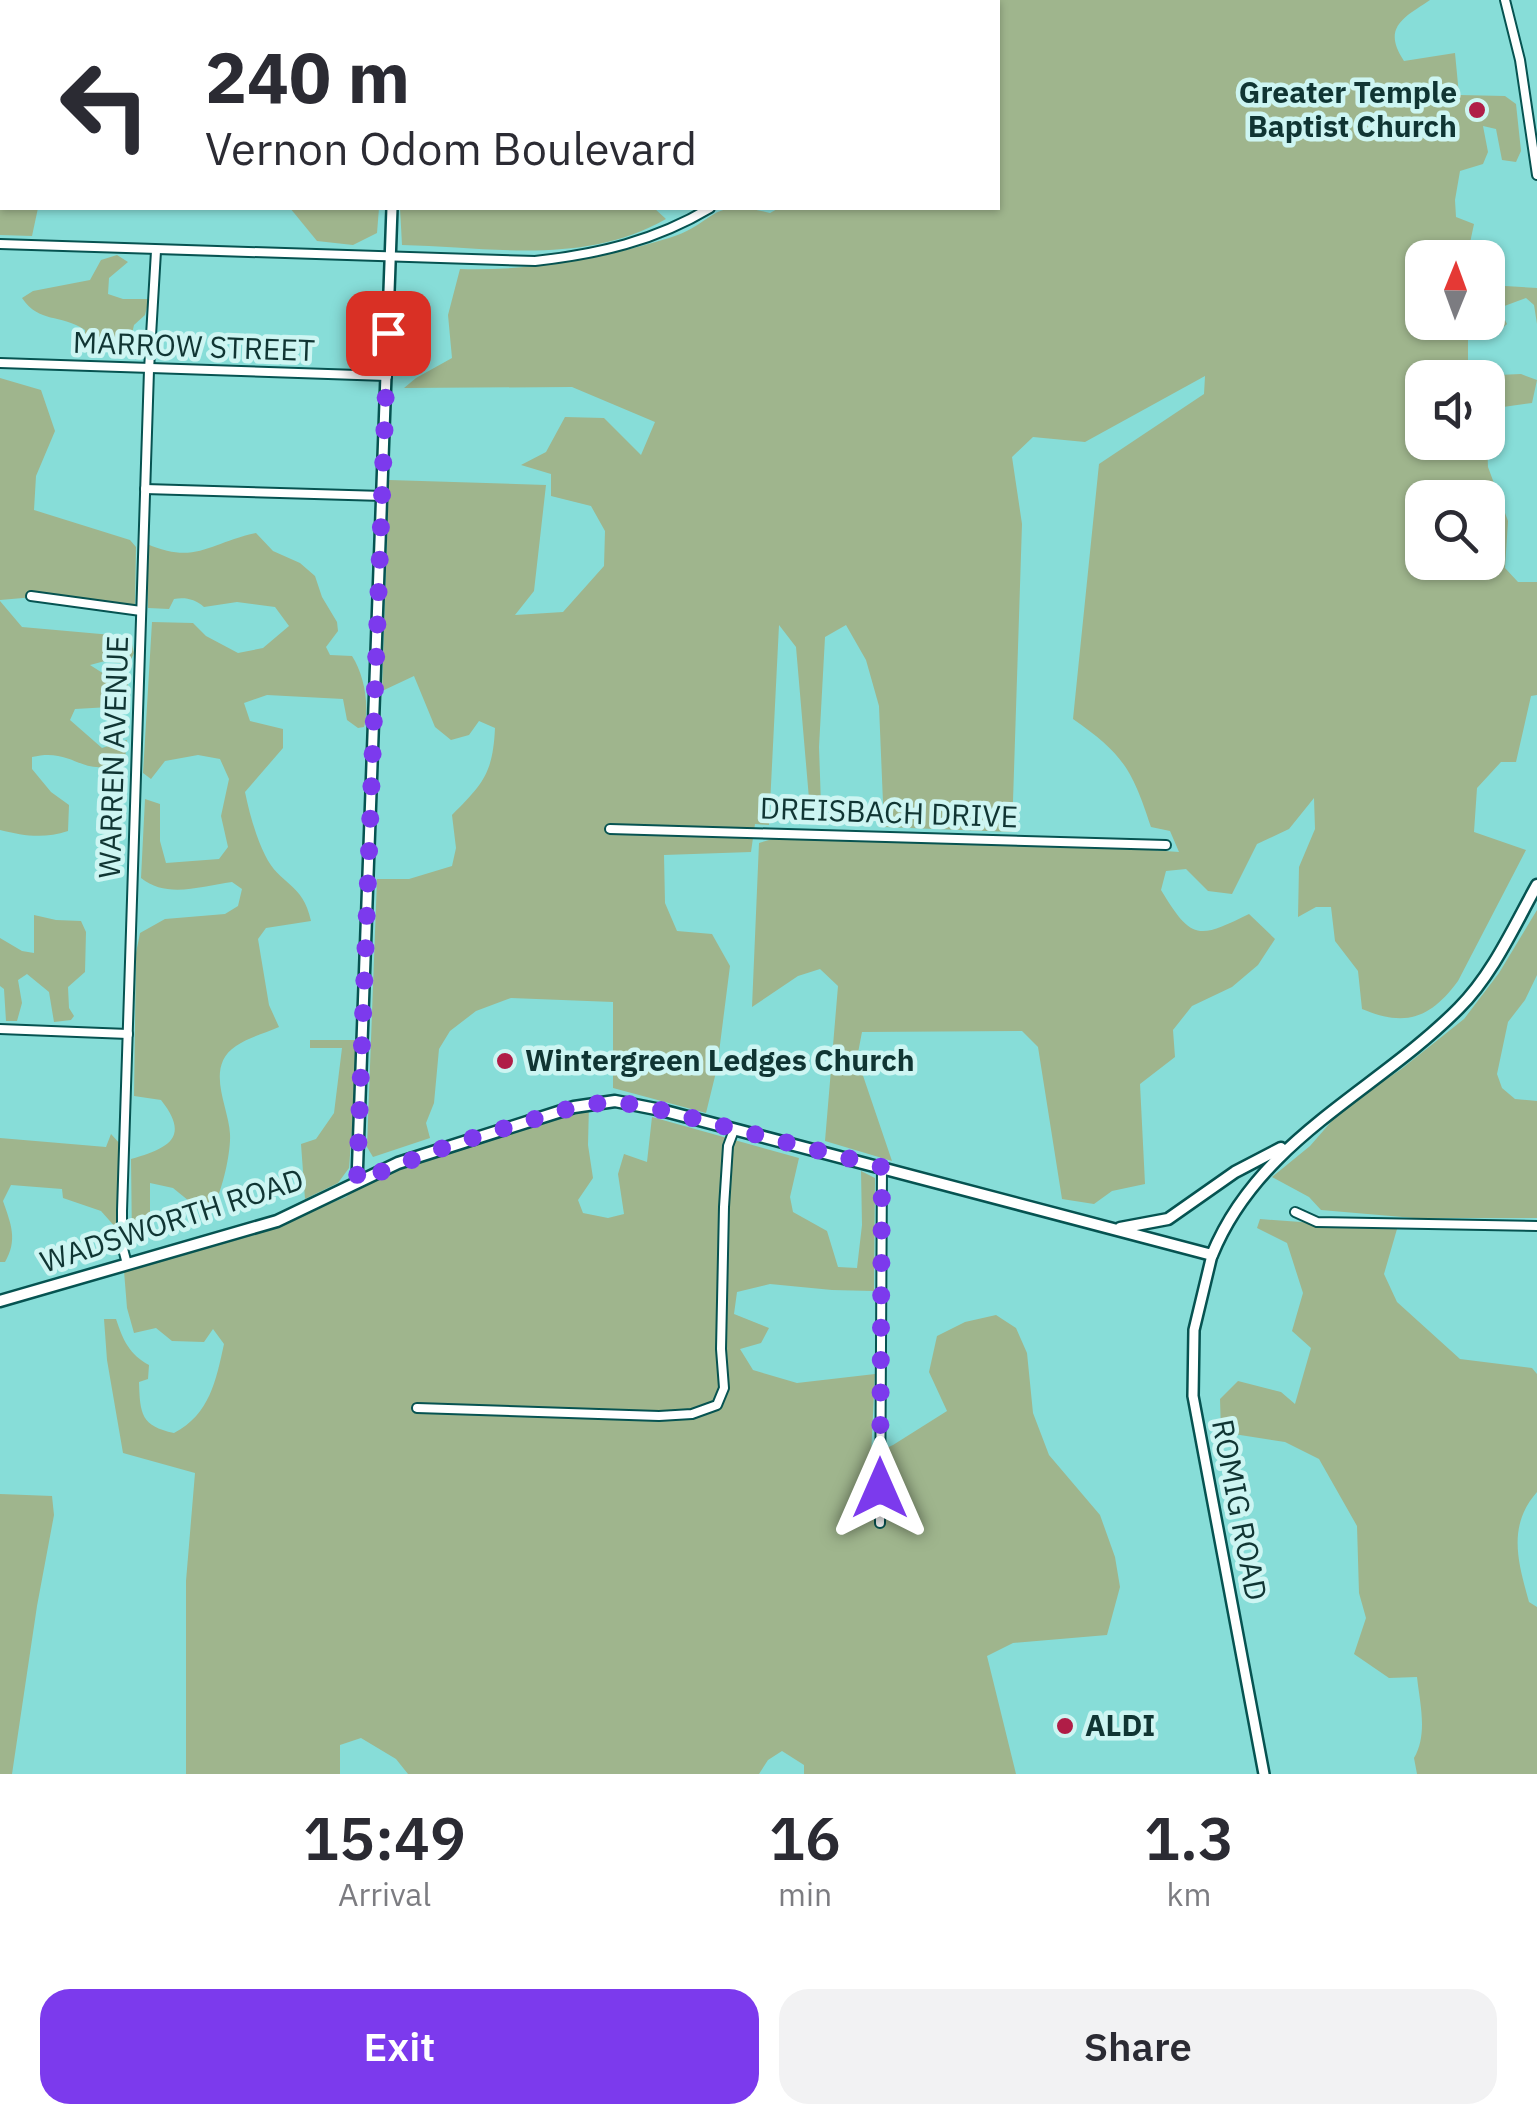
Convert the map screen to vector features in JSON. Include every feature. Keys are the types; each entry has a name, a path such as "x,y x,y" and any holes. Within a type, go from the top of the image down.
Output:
{"main road":[{"path":"1114,1229 1168,1219 1235,1172 1291,1143 1427,1038 1461,1006 1496,958 1537,885"},
{"name":"WADSWORTH ROAD","path":"0,1301 276,1220 357,1181 456,1143 598,1102 630,1103 1212,1255"},
{"path":"1212,1255 1242,1200 1291,1143"}],"street":[{"path":"1505,0 1520,60 1537,175"},
{"path":"357,1181 392,210"},
{"path":"0,244 534,261 608,251 645,240 706,210"},
{"name":"WARREN AVENUE","path":"126,1264 122,1211 156,250"},
{"name":"MARROW STREET","path":"0,363 386,376"},
{"path":"145,488 383,496"},
{"path":"31,596 141,611"},
{"name":"DREISBACH DRIVE","path":"610,829 1166,846"},
{"path":"0,1028 128,1034"},
{"path":"417,1408 660,1416 692,1414 717,1405 724,1388 724,1207 728,1146 734,1130"},
{"path":"880,1522 882,1167"},
{"path":"1295,1212 1317,1222 1537,1226"},
{"name":"ROMIG ROAD","path":"1212,1255 1194,1330 1193,1396 1264,1774"}],"green space":[{"path":"1000,0 1430,0 1405,18 1396,31 1397,49 1404,61 1455,53 1459,95 1505,96 1516,104 1521,151 1516,162 1502,160 1496,129 1483,126 1488,152 1483,164 1460,171 1455,200 1456,217 1474,224 1471,240 1405,240 1405,340 1468,340 1468,360 1405,360 1405,460 1488,460 1493,480 1405,480 1405,580 1505,580 1505,568 1518,582 1537,582 1537,695 1531,696 1516,762 1501,762 1477,788 1474,832 1526,850 1448,994 1416,1016 1391,1018 1362,1009 1358,971 1335,941 1331,907 1316,907 1298,917 1299,867 1315,829 1314,798 1289,829 1257,844 1232,894 1208,891 1186,869 1166,871 1161,890 1189,927 1207,931 1249,914 1275,939 1258,965 1232,987 1192,1006 1173,1030 1175,1057 1140,1084 1145,1184 1112,1191 1094,1204 1062,1199 1038,1047 1022,1031 862,1032 857,1058 892,1161 825,1141 838,986 820,969 798,976 752,1007 759,843 776,838 1179,852 1170,831 1151,827 1124,764 1104,742 1073,719 1099,464 1204,394 1205,376 1085,442 1033,437 1012,457 1022,524 1012,832 884,827 879,706 866,660 846,625 825,637 819,747 821,805 811,822 796,647 779,625 769,825 755,824 751,852 664,855 665,903 677,931 712,934 730,966 717,1068 706,1113 613,1088 613,1002 511,998 476,1011 450,1031 439,1049 434,1103 426,1123 430,1138 373,1157 367,1147 377,879 409,879 452,866 456,848 452,815 472,795 489,767 495,728 479,721 469,735 451,740 435,727 414,676 382,691 389,480 546,485 534,591 515,615 563,612 604,566 605,531 591,506 551,496 551,474 521,465 546,452 565,417 604,418 641,455 655,422 572,387 404,388 452,358 448,315 460,269 566,262 618,252 685,232 723,210 1000,210"},
{"path":"0,210 38,210 32,236 0,235"},
{"path":"292,210 379,210 377,233 353,245 317,241"},
{"path":"400,210 656,210 666,219 635,234 570,248 503,250 402,245"},
{"path":"117,255 128,262 109,278 108,294 123,299 149,299 145,315 134,325 127,355 112,350 106,341 100,354 92,356 85,351 85,330 36,312 22,298 33,291 90,280 101,260"},
{"path":"1505,286 1537,288 1537,324 1534,305 1526,298 1505,306"},
{"path":"1521,374 1537,380 1532,403 1505,407 1505,375"},
{"path":"0,378 41,390 55,431 36,476 34,510 130,540 136,547 135,605 58,595 0,600"},
{"path":"1505,513 1508,521 1505,568"},
{"path":"256,533 273,551 300,563 315,576 337,622 338,631 326,647 330,655 352,656 356,663 365,690 366,719 364,727 358,728 347,720 343,699 267,695 244,703 250,721 283,729 283,748 245,792 265,855 302,898 311,921 266,928 258,939 269,1005 279,1027 236,1046 221,1065 230,1141 215,1203 189,1201 173,1188 150,1183 150,1217 132,1243 131,1159 165,1146 174,1132 170,1113 161,1100 134,1096 136,953 140,933 165,919 225,914 238,906 242,889 232,882 173,890 141,878 145,799 160,804 160,841 166,863 219,859 228,847 221,816 229,779 220,759 198,755 165,761 151,779 143,773 152,622 193,623 206,636 238,653 263,648 289,626 275,607 237,602 204,607 193,600 178,598 169,609 148,608 147,544 178,553 191,552"},
{"path":"0,601 22,627 131,640 134,653 129,664 105,661 90,665 112,679 128,683 127,706 75,709 70,720 102,748 127,740 125,759 99,767 59,756 32,757 32,769 51,792 69,805 68,831 59,834 34,836 0,830"},
{"path":"1537,910 1537,975 1508,1022 1497,1074 1502,1088 1515,1099 1537,1101 1537,1218 1414,1218 1321,1210 1309,1197 1272,1177 1310,1146 1344,1107 1400,1070 1464,1019 1499,973"},
{"path":"34,915 81,921 86,932 85,972 68,987 69,1008 74,1016 71,1020 54,1022 49,992 27,974 18,980 22,1003 17,1021 6,1021 4,989 0,986 0,938 22,951 34,953"},
{"path":"310,1040 359,1040 349,1168 338,1183 305,1199 301,1144 316,1139 334,1113 342,1048 310,1048"},
{"path":"589,1104 588,1145 593,1178 578,1200 583,1213 608,1218 624,1214 618,1174 624,1154 647,1162 652,1117 799,1158 790,1197 793,1212 827,1231 838,1267 857,1268 862,1225 861,1171 875,1178 874,1291 770,1284 737,1292 734,1314 769,1328 761,1343 740,1349 753,1370 797,1383 875,1374 871,1455 947,1411 929,1372 937,1336 965,1322 996,1315 1016,1328 1027,1353 1033,1413 1049,1455 1100,1515 1115,1557 1120,1587 1107,1635 1013,1643 987,1656 1016,1774 804,1774 804,1765 782,1751 768,1760 759,1774 408,1774 396,1759 361,1738 340,1745 340,1774 186,1774 186,1581 195,1473 123,1453 104,1319 116,1319 128,1346 149,1365 148,1379 139,1382 144,1417 155,1427 174,1433 204,1406 224,1344 213,1329 204,1342 172,1341 156,1328 134,1333 124,1271 288,1220 346,1197 366,1180 414,1157"},
{"path":"111,1134 121,1145 117,1229 101,1211 63,1198 62,1189 11,1185 3,1201 11,1225 11,1246 5,1262 0,1262 0,1138 106,1147"},
{"path":"1260,1219 1397,1229 1384,1274 1397,1302 1460,1359 1532,1368 1537,1374 1537,1492 1522,1518 1518,1545 1529,1602 1537,1607 1537,1774 1417,1774 1414,1758 1422,1729 1417,1677 1389,1678 1354,1654 1366,1618 1359,1593 1357,1526 1319,1459 1285,1442 1221,1432 1220,1399 1238,1381 1281,1392 1295,1404 1311,1348 1292,1331 1303,1293 1287,1243 1257,1228"},
{"path":"0,1494 52,1496 54,1515 12,1774 0,1774"}],"place":[{"name":"Greater Temple Baptist Church","path":"1477,110"},
{"name":"Wintergreen Ledges Church","path":"505,1061"},
{"name":"ALDI","path":"1065,1726"}],"route":[{"path":"388,333 357,1181 456,1143 574,1107 614,1101 882,1167 880,1488"}]}
